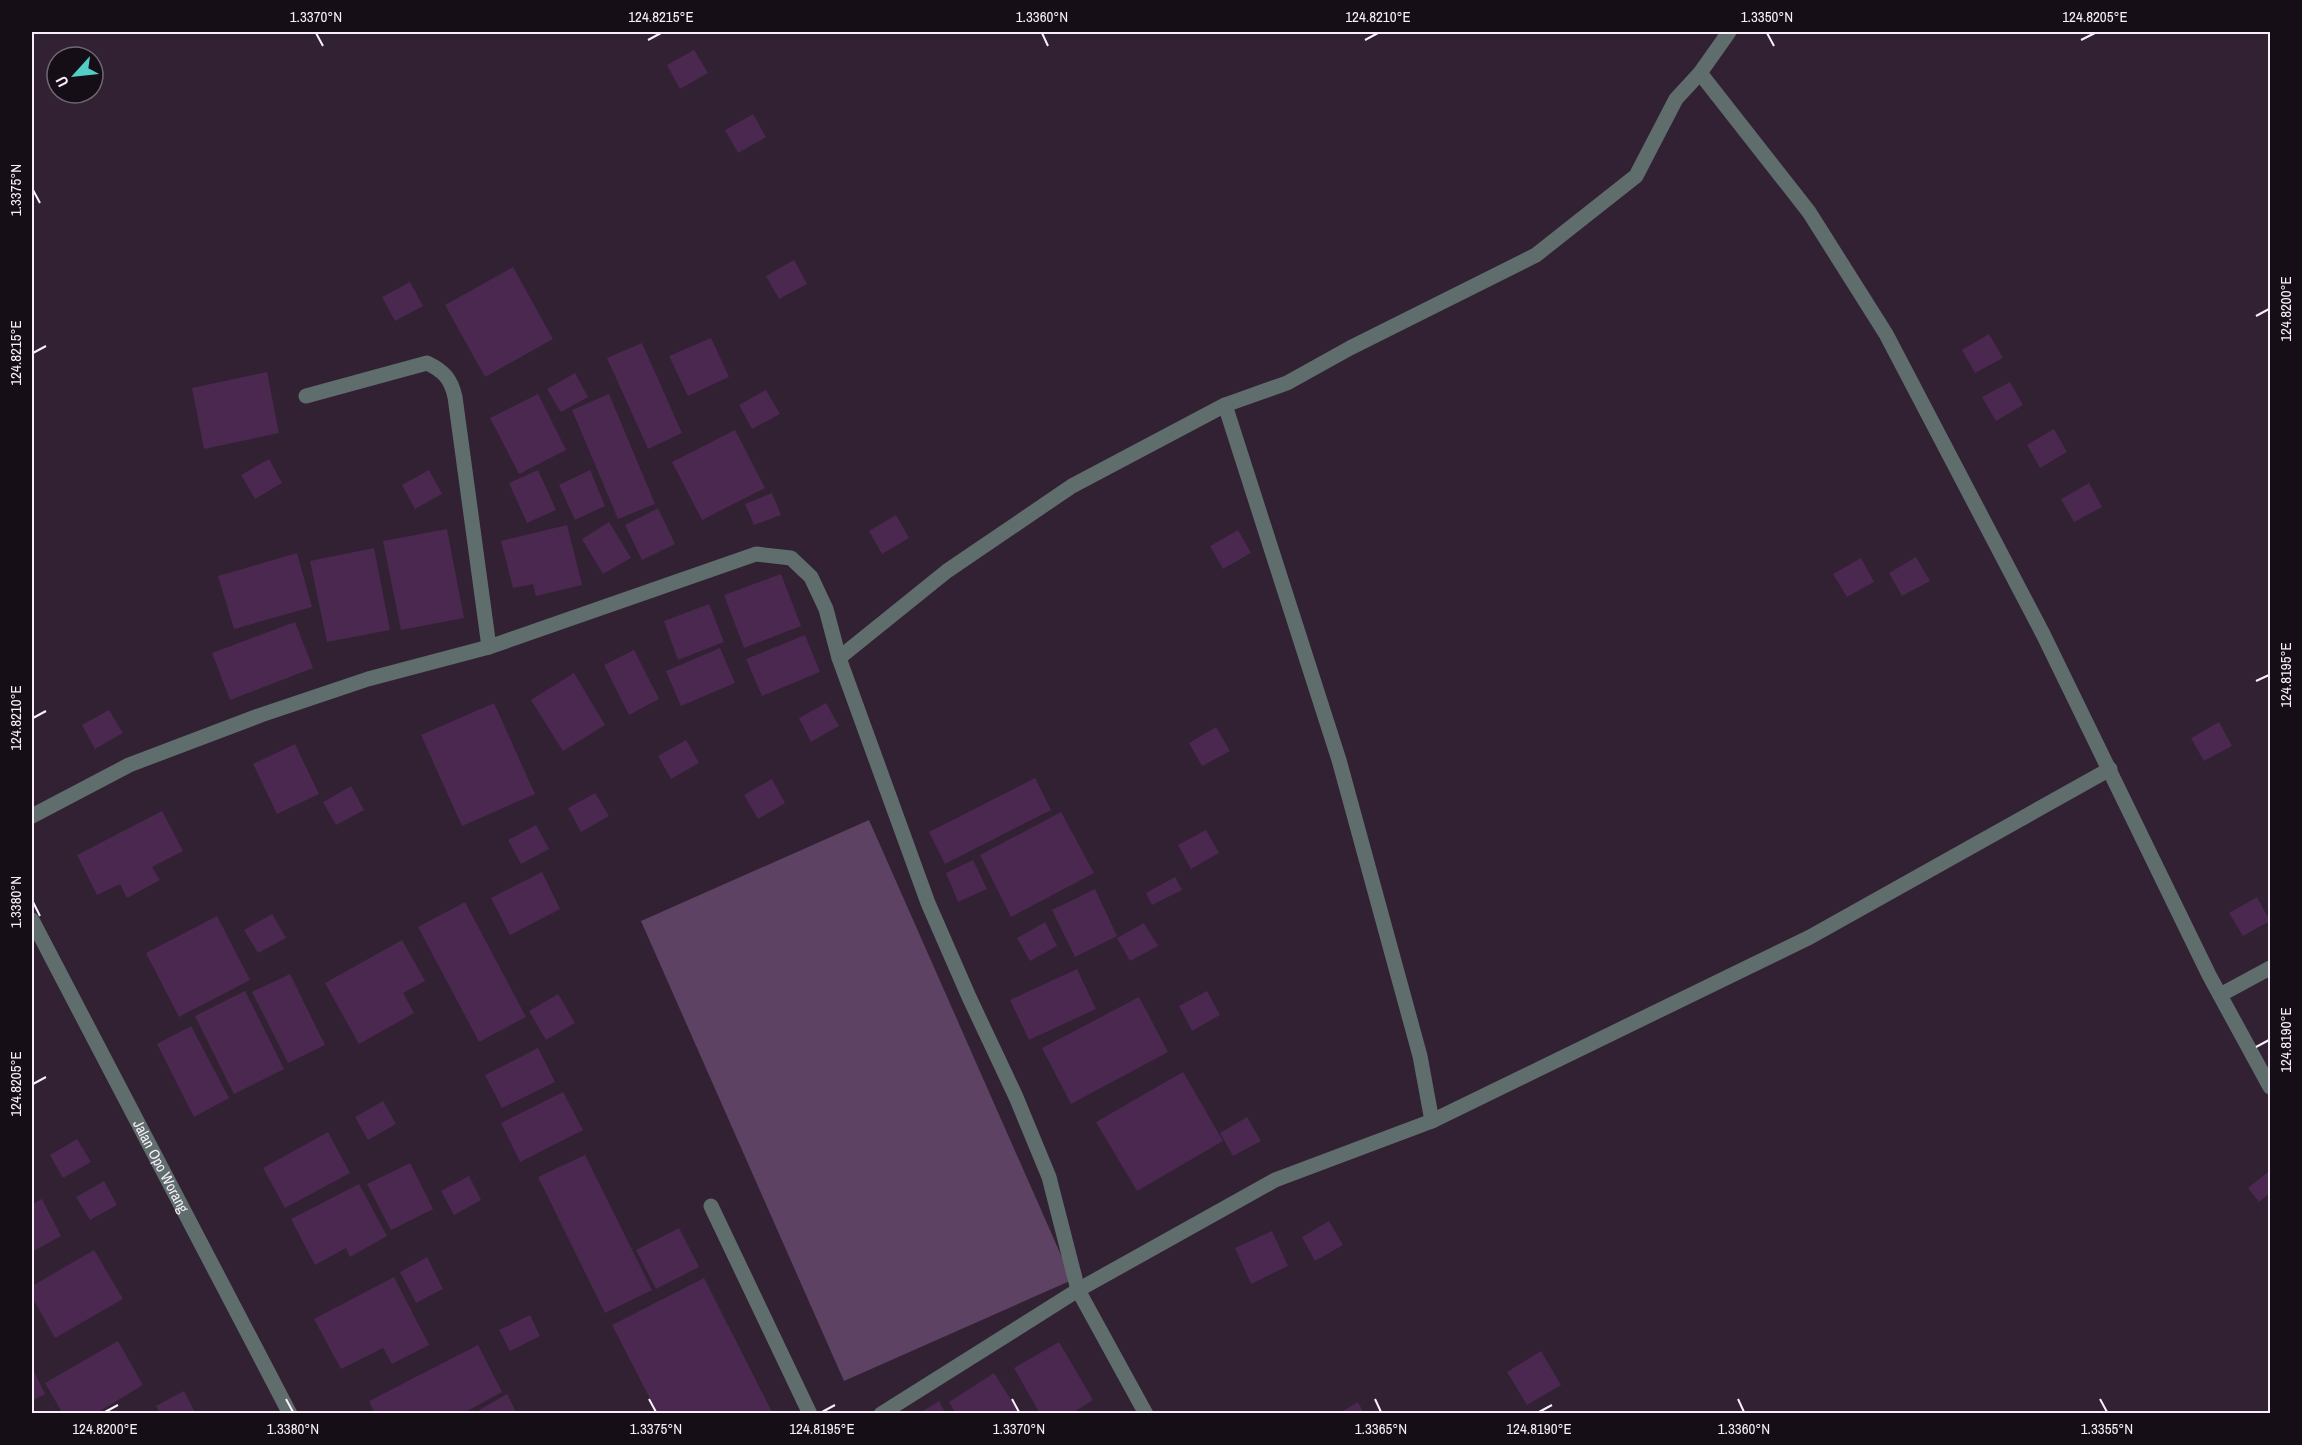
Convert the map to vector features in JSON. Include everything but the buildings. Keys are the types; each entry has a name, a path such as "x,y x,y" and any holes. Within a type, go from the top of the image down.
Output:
{"street":[{"path":"839,658 946,571 1072,486 1226,405 1287,383 1350,348 1536,255 1635,176 1676,99 1700,73 1729,32"},
{"path":"1700,73 1809,212 1886,334 2043,634 2220,995 2271,1087"},
{"path":"306,396 428,363 442,370 452,385 455,397 489,647"},
{"path":"1226,405 1339,760 1420,1056 1432,1121"},
{"path":"32,816 129,765 261,715 368,679 489,647 756,554 791,558 811,577 826,609 839,658 928,903 1016,1097 1049,1177 1078,1290 1146,1413"},
{"path":"881,1413 1078,1290 1275,1180 1432,1121 1810,937 2110,769"},
{"name":"Jalan Opo Worang","path":"32,920 290,1413"},
{"path":"2220,995 2271,968"},
{"path":"711,1206 810,1413"}],"shaded area":[{"path":"869,820 1072,1280 844,1381 641,921"}]}
